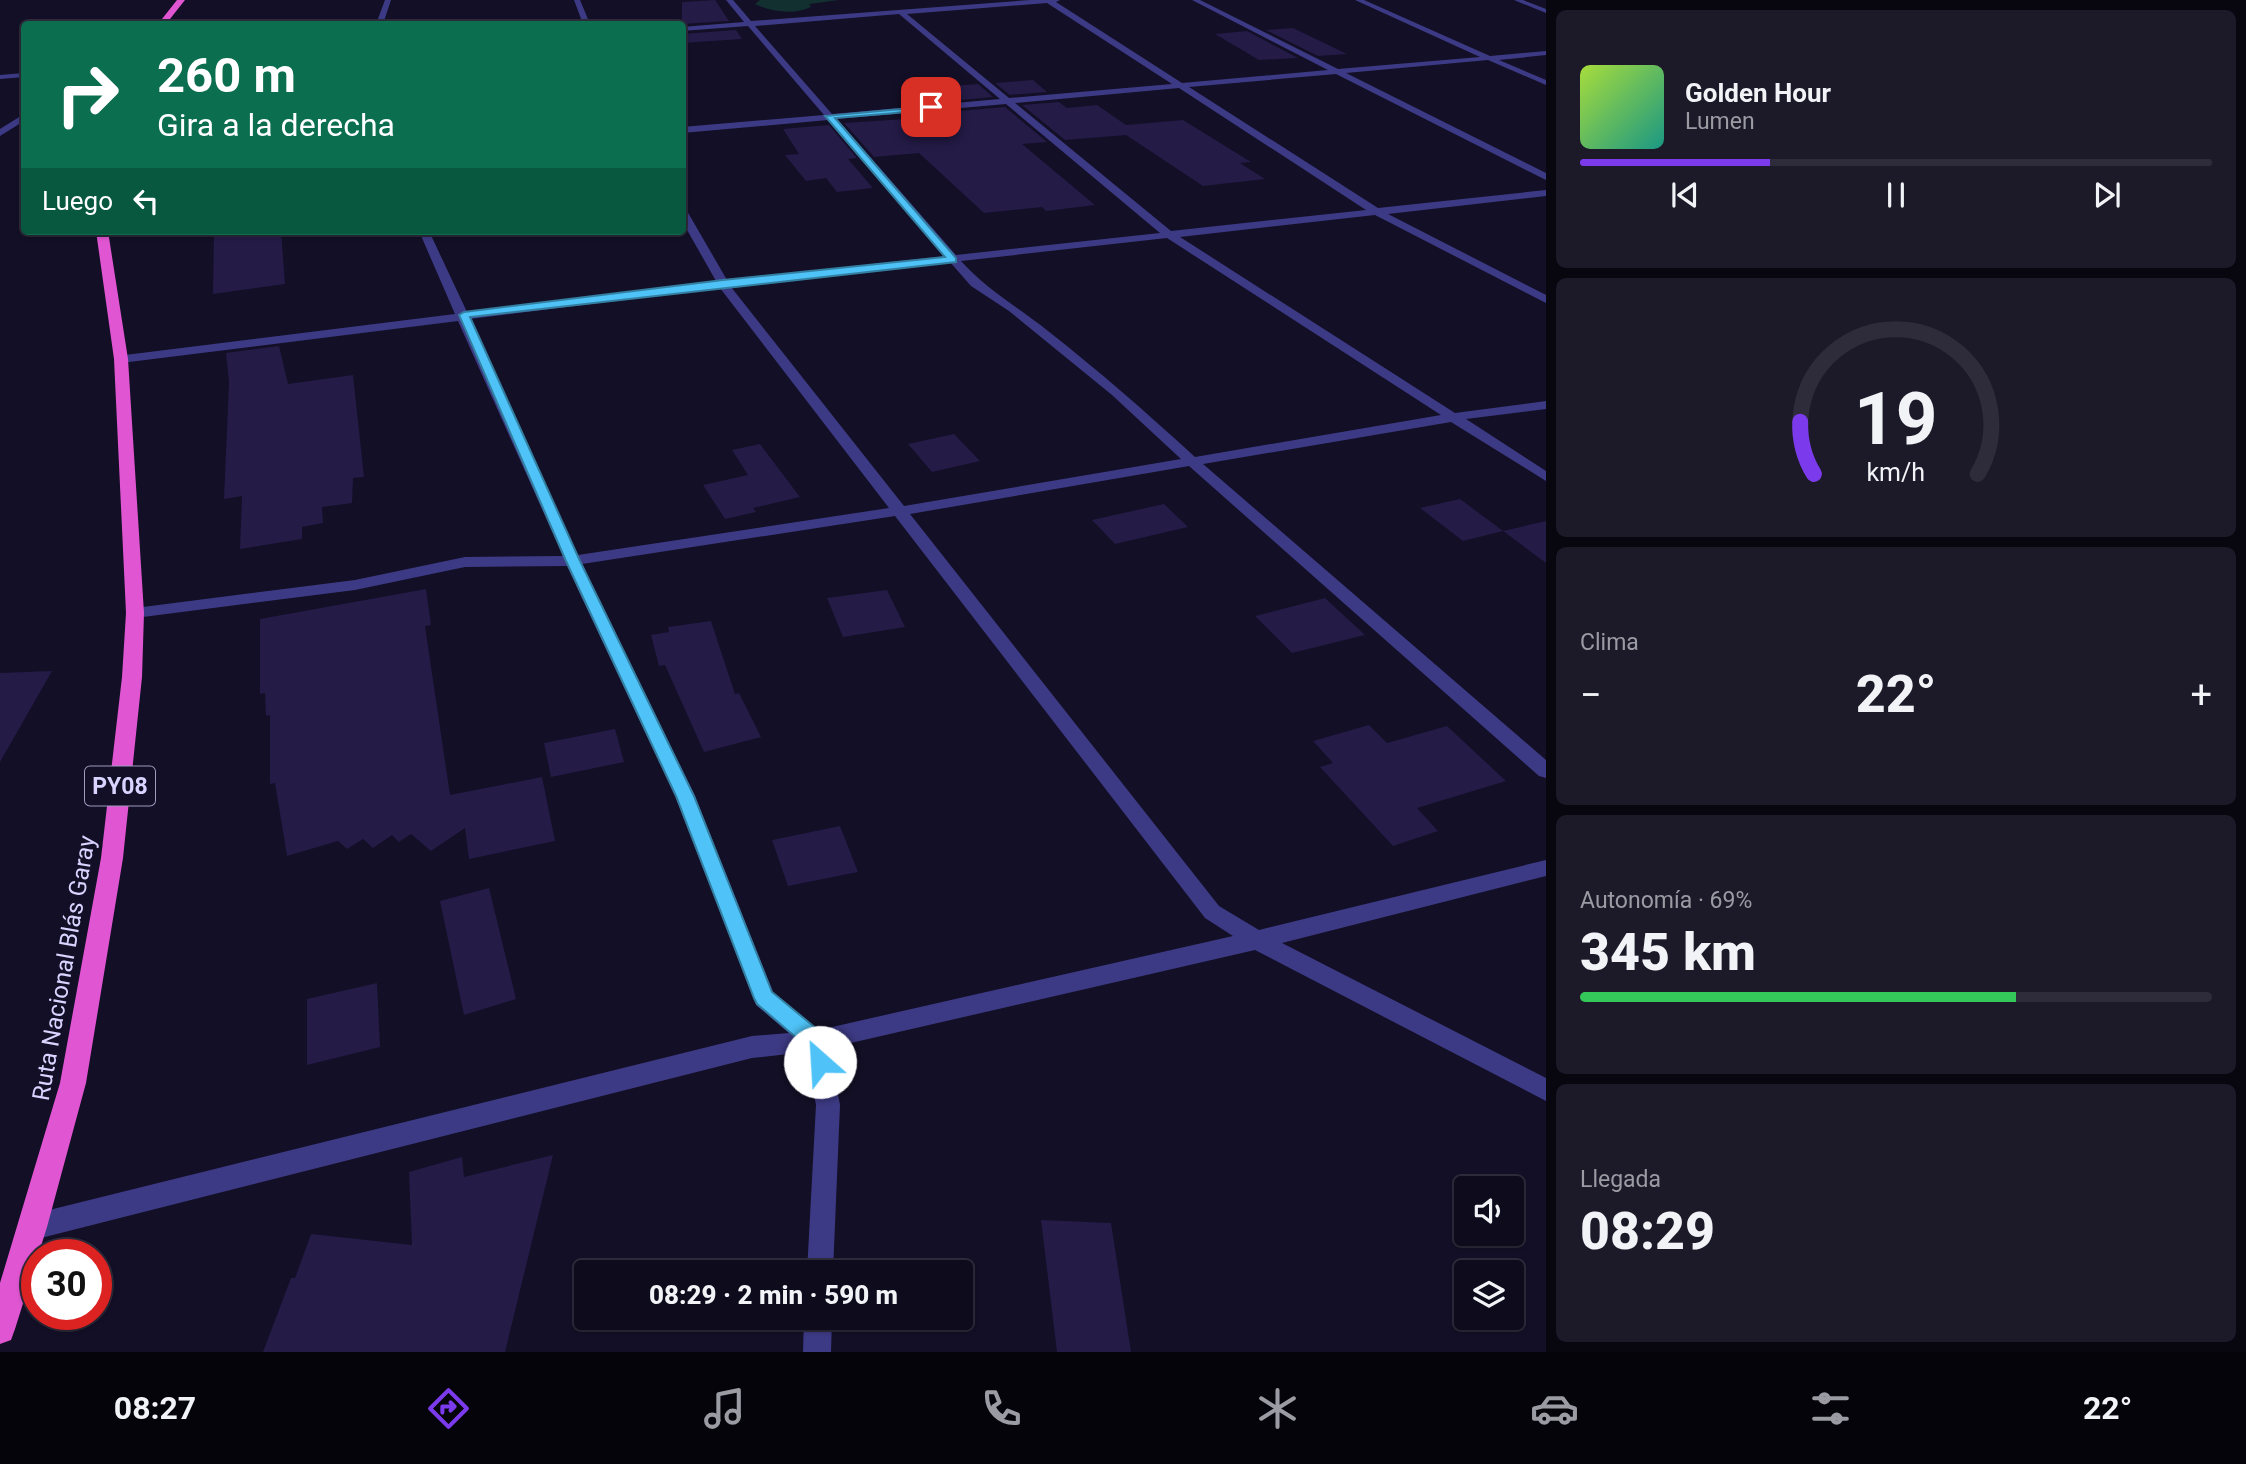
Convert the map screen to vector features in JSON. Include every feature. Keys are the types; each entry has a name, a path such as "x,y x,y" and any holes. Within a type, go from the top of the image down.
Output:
{"highway":[{"path":"164,21 181,0"},
{"name":"Ruta Nacional Blás Garay","path":"0,1329 33,1227 74,1083 112,858 132,677 135,613 121,359 103,235"}],"street":[{"path":"380,21 388,0"},
{"path":"577,0 586,21"},
{"path":"729,0 975,284 1013,309 1117,392 1190,460 1546,771"},
{"path":"686,29 1057,0"},
{"path":"1195,0 1546,177"},
{"path":"1358,0 1546,83"},
{"path":"1517,0 1546,11"},
{"path":"1049,1 1374,211 1546,300"},
{"path":"900,12 1168,233 1546,477"},
{"path":"686,130 1546,53"},
{"path":"0,77 21,75"},
{"path":"0,133 21,119"},
{"path":"121,359 723,284 1546,193"},
{"path":"686,218 723,284 1212,912 1257,940 1546,1090"},
{"path":"426,235 573,561 685,796 765,998 816,1041 828,1105 821,1260"},
{"path":"135,613 355,585 465,562 573,561 899,511 1454,417 1546,405"},
{"path":"33,1227 752,1047 816,1041 1257,940 1546,868"},
{"path":"817,1352 818,1330"}],"green space":[{"path":"760,0 839,0 809,4 811,7 791,12 775,11 755,4"}],"building":[{"path":"715,0 729,21 686,24 686,21 682,21 682,2"},
{"path":"1293,28 1347,54 1318,56 1266,30"},
{"path":"736,30 742,39 686,43 686,34"},
{"path":"1247,31 1298,58 1259,60 1215,34"},
{"path":"1033,80 1047,92 1010,95 995,83"},
{"path":"978,84 993,97 939,102 925,88"},
{"path":"1059,102 1067,108 1097,105 1126,125 1183,120 1251,162 1240,163 1265,179 1203,186 1126,135 1065,140 1022,105"},
{"path":"1005,107 1047,142 1022,144 1095,205 1046,211 1042,207 984,213 919,153 874,157 844,123 952,116 948,112"},
{"path":"829,125 857,158 848,159 873,188 837,192 826,178 806,181 785,155 799,154 783,129"},
{"path":"214,235 281,235 285,284 213,294"},
{"path":"279,346 288,384 353,375 364,477 353,478 352,503 322,507 323,523 302,527 302,539 240,549 242,496 224,499 229,382 226,353"},
{"path":"954,434 980,461 932,472 908,444"},
{"path":"760,444 800,497 753,508 756,512 725,519 703,485 748,475 732,450"},
{"path":"1460,499 1503,531 1463,541 1420,508"},
{"path":"1164,504 1188,527 1115,544 1092,520"},
{"path":"1546,521 1546,563 1503,531"},
{"path":"426,589 431,625 425,626 450,795 542,777 555,841 469,859 465,828 431,851 411,834 399,842 392,835 373,848 363,839 347,849 338,841 287,856 275,783 270,784 270,715 266,716 265,693 260,694 260,619"},
{"path":"887,590 905,627 843,637 827,598"},
{"path":"1325,598 1365,635 1292,653 1255,616"},
{"path":"711,621 735,694 739,693 761,737 704,752 665,665 659,666 651,635 669,632 668,627"},
{"path":"52,671 0,762 0,673"},
{"path":"1369,725 1387,743 1447,726 1506,781 1417,808 1438,831 1393,846 1320,767 1333,763 1313,741"},
{"path":"615,729 624,762 551,777 544,743"},
{"path":"840,826 858,872 788,886 772,840"},
{"path":"489,888 516,999 464,1015 440,901"},
{"path":"377,983 380,1047 307,1065 307,999"},
{"path":"553,1155 505,1352 263,1352 311,1234 412,1245 409,1172 462,1157 464,1177"},
{"path":"1041,1220 1111,1223 1131,1352 1057,1352"}],"route":[{"path":"820,1062 816,1041 765,998 685,796 573,561 464,315 952,260 829,116 931,107"}]}
